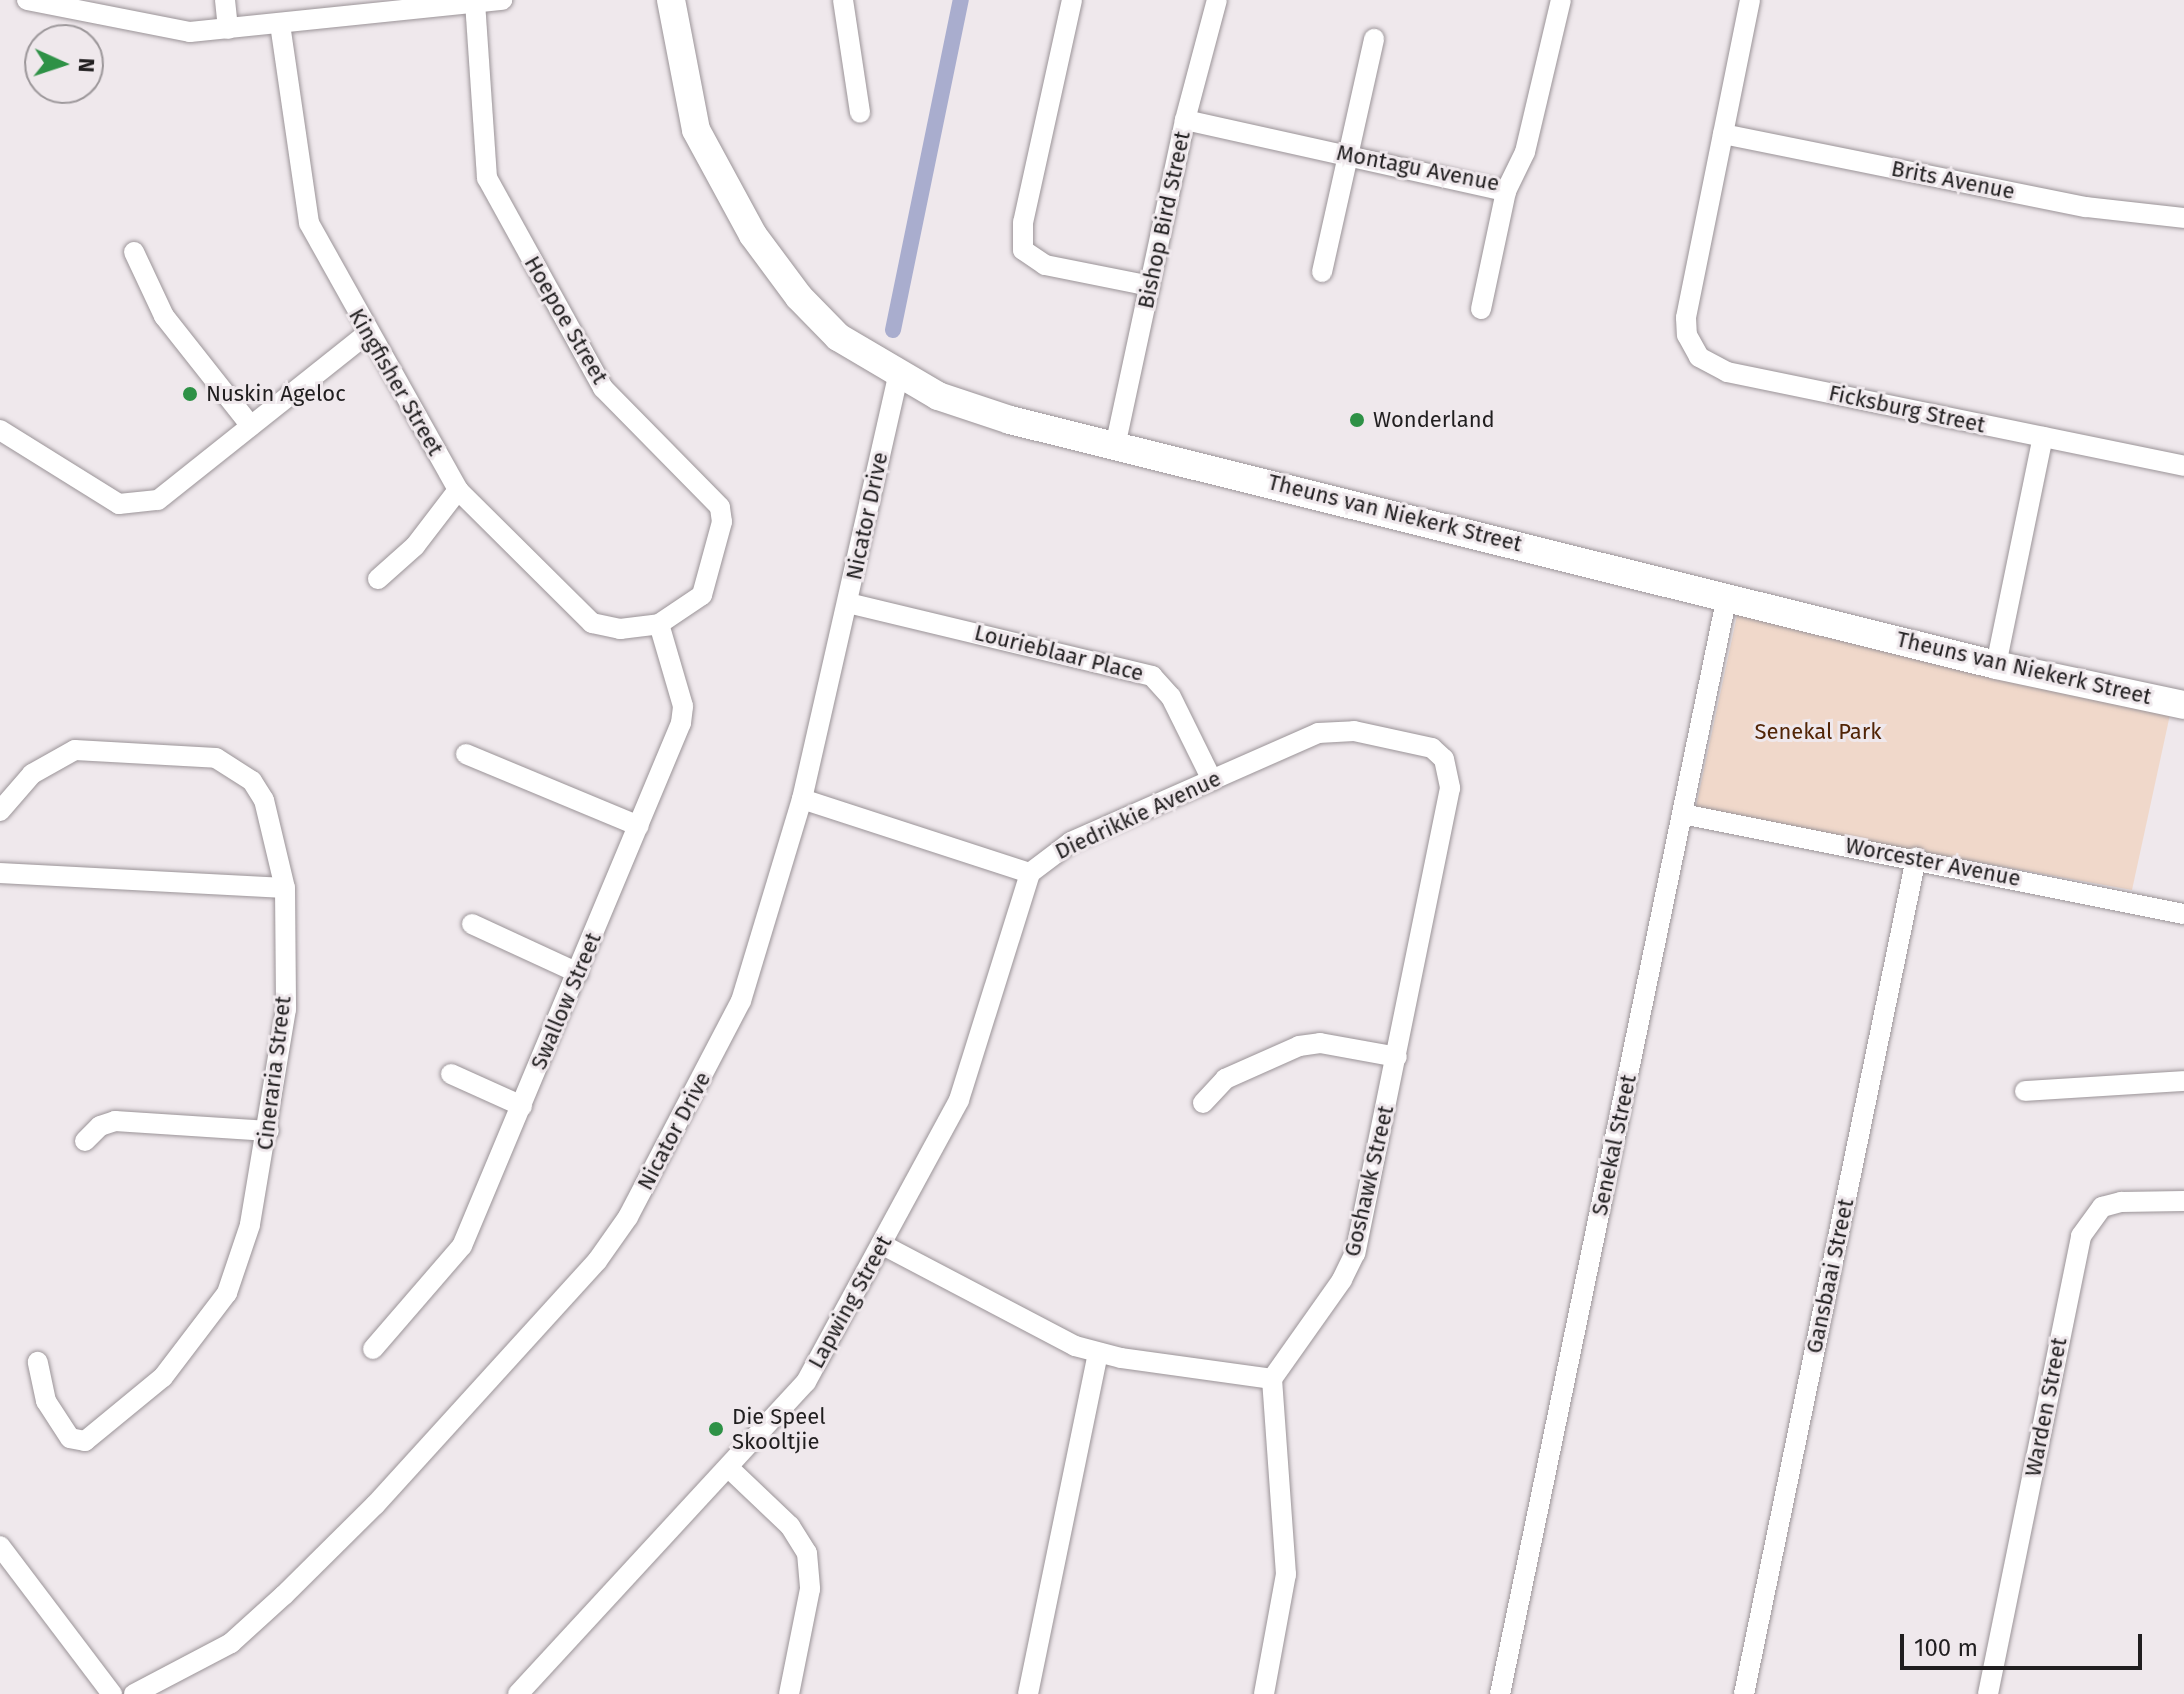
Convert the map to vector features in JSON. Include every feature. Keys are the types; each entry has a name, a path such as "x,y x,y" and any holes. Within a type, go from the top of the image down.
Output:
{"street":[{"path":"27,0 125,22 190,32 502,0"},
{"path":"125,22 128,0"},
{"path":"225,0 228,29"},
{"path":"655,0 676,34"},
{"name":"Theuns van Niekerk Street","path":"671,0 690,112 709,155 753,235 799,297 838,337 898,376 982,412 1116,442 1996,665 2184,705"},
{"name":"Theuns van Niekerk Street","path":"690,0 709,155"},
{"path":"843,0 860,113"},
{"path":"1072,0 1023,222 1023,250 1045,265 1150,286"},
{"name":"Bishop Bird Street","path":"1116,442 1185,120 1217,0"},
{"name":"Montagu Avenue","path":"1185,120 1506,191 1525,152 1561,0"},
{"name":"Ficksburg Street","path":"1750,0 1690,295 1687,335 1710,366 2184,466"},
{"name":"Hoepoe Street","path":"469,1 487,178 603,388 720,507 722,522 708,583 690,607 659,624"},
{"name":"Kingfisher Street","path":"280,24 305,210 368,333 458,490 592,623 620,629 659,624"},
{"path":"1322,272 1374,39"},
{"name":"Brits Avenue","path":"1723,134 2086,207 2184,218"},
{"path":"1481,309 1506,191"},
{"path":"134,252 164,316 251,426"},
{"path":"0,430 119,504 138,504 174,492 368,333"},
{"name":"Nicator Drive","path":"134,1694 231,1643 284,1595 375,1505 612,1241 741,1001 802,799 898,376"},
{"path":"1996,665 2043,437"},
{"path":"378,579 415,546 458,490"},
{"name":"Senekal Street","path":"1500,1694 1727,596"},
{"name":"Lourieblaar Place","path":"848,603 1152,676 1171,697 1212,780"},
{"name":"Swallow Street","path":"373,1349 462,1246 639,826 683,714 659,624"},
{"name":"Diedrikkie Avenue","path":"802,799 1030,873 1071,842 1328,732 1354,731 1432,748"},
{"name":"Goshawk Street","path":"1272,1379 1350,1267 1397,1057 1450,788 1444,759 1432,748"},
{"name":"Cineraria Street","path":"0,811 32,774 75,750 216,758 252,781 264,800 285,888 286,1009 269,1131 250,1225 227,1293 163,1377 79,1442 70,1438 46,1401 38,1362"},
{"path":"466,754 639,826"},
{"name":"Worcester Avenue","path":"1682,814 1916,858 2184,914"},
{"name":"Gansbaai Street","path":"1744,1694 1916,858"},
{"path":"0,873 285,888"},
{"name":"Lapwing Street","path":"518,1694 730,1469 806,1382 962,1092 1030,873"},
{"path":"472,924 578,973"},
{"path":"1203,1103 1225,1079 1299,1046 1320,1043 1397,1057"},
{"path":"451,1074 522,1106"},
{"path":"2025,1091 2184,1081"},
{"path":"85,1141 100,1126 115,1121 269,1131"},
{"name":"Warden Street","path":"1988,1694 2081,1236 2102,1207 2121,1202 2184,1201"},
{"path":"881,1244 1098,1353 1272,1379 1286,1574 1264,1694"},
{"path":"1028,1694 1098,1353"},
{"path":"730,1469 790,1526 807,1553 810,1589 789,1694"},
{"path":"0,1546 112,1694"}],"green space":[{"name":"Senekal Park","path":"1738,611 2171,710 2132,890 1695,811"}],"waterway":[{"path":"893,330 961,0"}],"place":[{"name":"Nuskin Ageloc","path":"190,394"},
{"name":"Wonderland","path":"1357,420"},
{"name":"Die Speel Skooltjie","path":"716,1429"}]}
